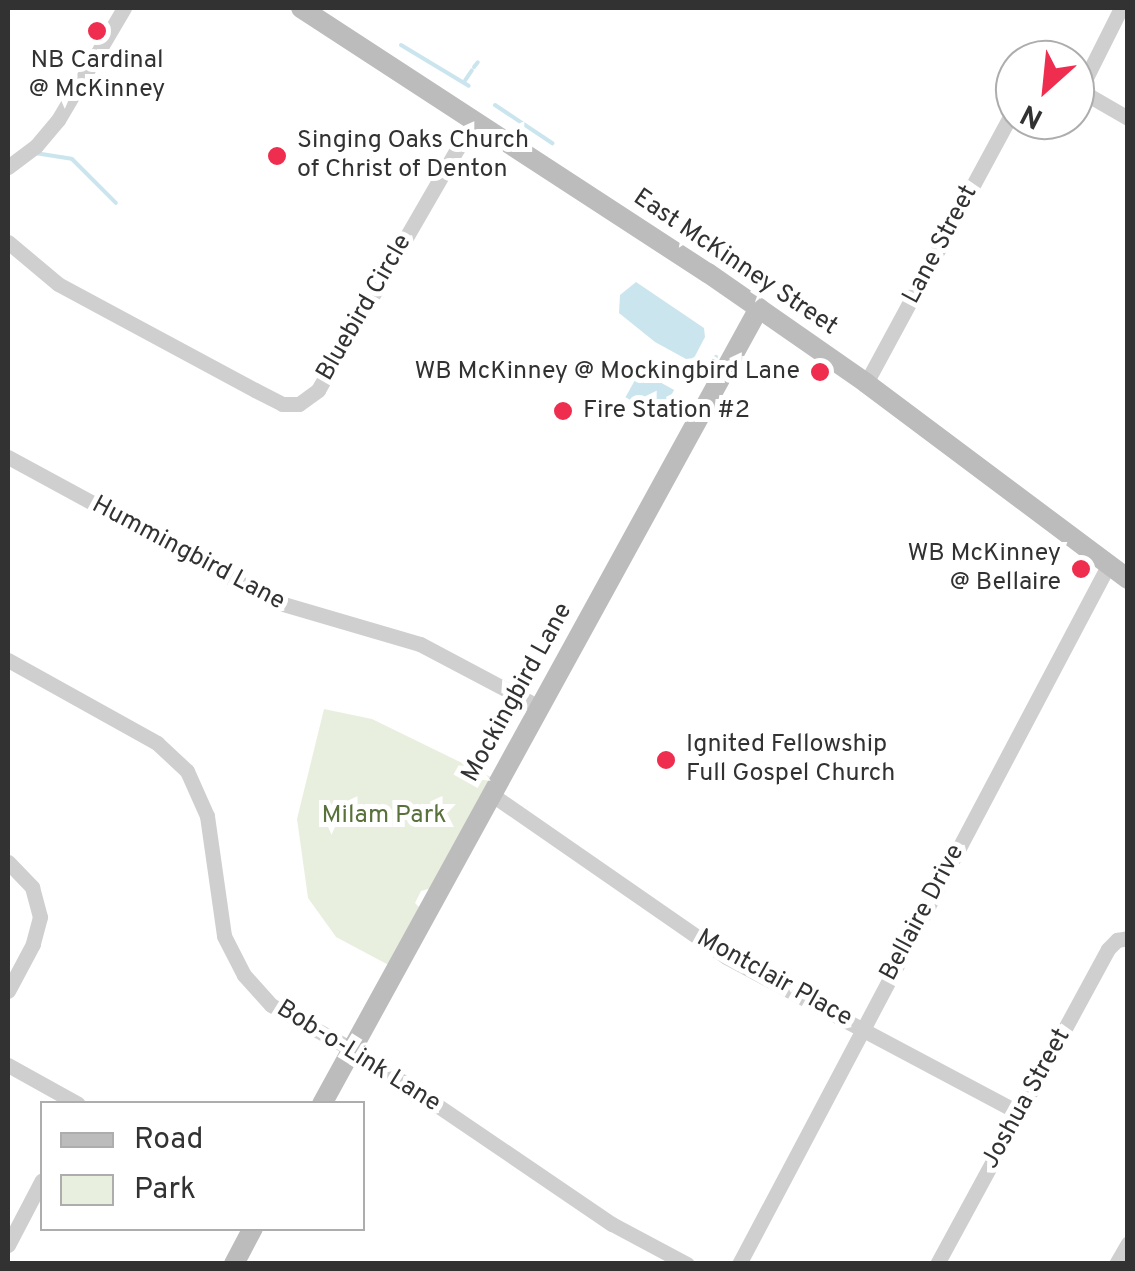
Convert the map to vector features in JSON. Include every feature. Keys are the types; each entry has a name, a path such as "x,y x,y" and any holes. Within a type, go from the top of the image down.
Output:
{"main road":[{"name":"East McKinney Street","path":"301,8 759,308 1128,579"},
{"name":"Mockingbird Lane","path":"324,1101 759,308"},
{"path":"234,1264 251,1231"}],"street":[{"path":"8,167 36,146 58,120 124,8"},
{"path":"1120,8 1088,72 1084,90 1128,118"},
{"name":"Bluebird Circle","path":"8,242 58,284 282,404 299,404 318,390 473,121"},
{"name":"Lane Street","path":"866,383 997,140"},
{"name":"Hummingbird Lane","path":"8,458 273,600 420,644 539,707"},
{"name":"Bellaire Drive","path":"739,1264 1109,564"},
{"name":"Bob-o-Link Lane","path":"8,660 157,742 179,761 203,803 221,924 236,962 280,1011 353,1050 612,1224 687,1264"},
{"name":"Montclair Place","path":"491,794 726,957 1019,1113"},
{"path":"8,862 32,886 40,917 32,944 8,991"},
{"name":"Joshua Street","path":"937,1264 1108,949 1124,938"},
{"path":"8,1065 73,1101"},
{"path":"8,1244 40,1184"},
{"path":"1116,1264 1128,1243"}],"green space":[{"name":"Milam Park","path":"324,709 372,719 499,781 438,893 421,891 415,903 426,914 396,969 336,937 308,898 297,819"}],"water":[{"path":"636,282 704,328 705,337 694,358 686,359 655,342 619,313 620,295"},
{"path":"640,371 674,390 660,416 625,397"}],"waterway":[{"path":"401,45 469,86"},
{"path":"474,67 478,62"},
{"path":"464,82 472,70"},
{"path":"495,105 552,143"},
{"path":"35,153 72,159 116,203"},
{"path":"702,381 716,357"}],"place":[{"name":"NB Cardinal @ McKinney","path":"97,31"},
{"name":"Singing Oaks Church of Christ of Denton","path":"277,156"},
{"name":"WB McKinney @ Mockingbird Lane","path":"820,372"},
{"name":"Fire Station #2","path":"563,411"},
{"name":"WB McKinney @ Bellaire","path":"1081,569"},
{"name":"Ignited Fellowship Full Gospel Church","path":"666,760"}]}
